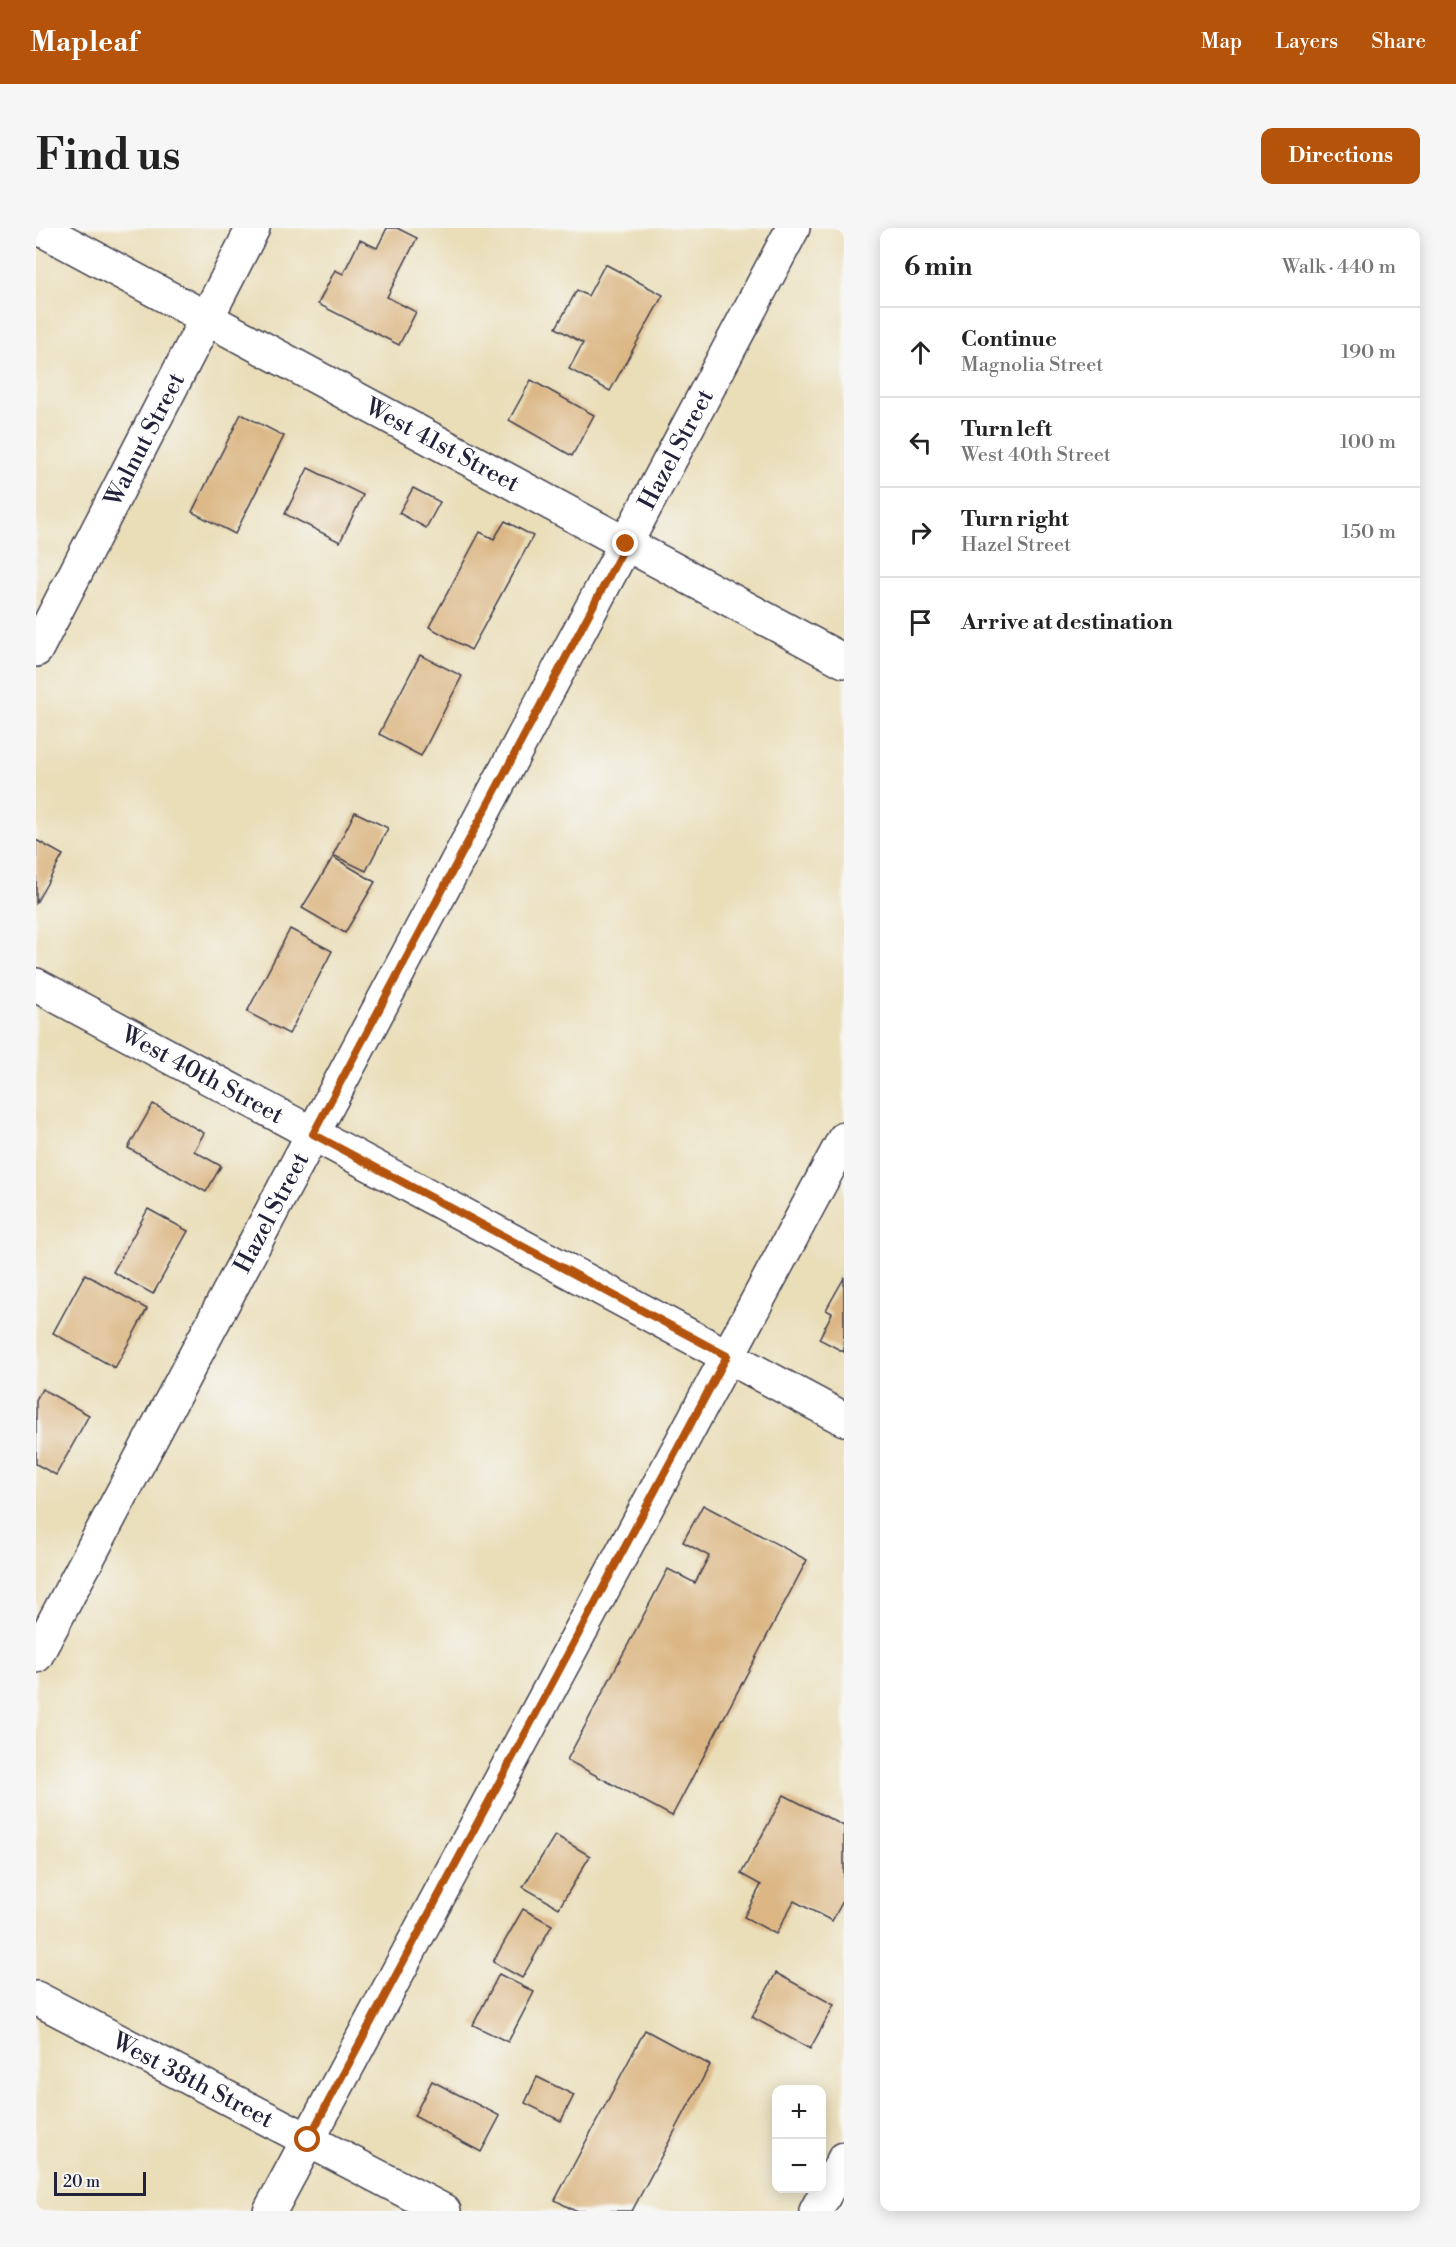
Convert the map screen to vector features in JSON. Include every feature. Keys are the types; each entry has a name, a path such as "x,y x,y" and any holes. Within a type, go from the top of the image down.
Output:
{"street":[{"name":"West 41st Street","path":"39,228 844,661"},
{"name":"Walnut Street","path":"36,650 253,228"},
{"name":"Hazel Street","path":"36,1656 793,228"},
{"name":"West 40th Street","path":"36,985 844,1419"},
{"path":"270,2211 844,1138"},
{"name":"West 38th Street","path":"36,1998 444,2211"},
{"path":"816,2211 844,2159"}],"building":[{"path":"387,228 397,228 417,238 387,297 416,312 399,345 318,304 335,270 343,274 360,240 377,248"},
{"path":"605,264 663,295 610,391 569,369 583,343 556,328 577,290 588,296"},
{"path":"531,380 594,415 572,456 509,420"},
{"path":"241,414 284,436 235,534 192,512"},
{"path":"308,468 363,495 340,542 285,514"},
{"path":"413,488 440,502 426,528 399,513"},
{"path":"505,521 533,536 471,650 429,627 480,532 494,539"},
{"path":"420,655 462,676 421,756 379,734"},
{"path":"355,812 388,828 366,871 333,855"},
{"path":"36,840 63,855 36,903"},
{"path":"333,857 375,882 345,933 302,908"},
{"path":"290,929 332,951 289,1034 247,1012"},
{"path":"153,1104 204,1133 194,1151 221,1166 206,1192 128,1148"},
{"path":"148,1209 188,1231 153,1294 113,1272"},
{"path":"85,1274 147,1309 115,1368 53,1333"},
{"path":"844,1278 844,1352 819,1339 832,1313 826,1310"},
{"path":"42,1389 89,1415 56,1475 36,1464 36,1400"},
{"path":"703,1505 807,1560 672,1816 567,1760 668,1569 695,1583 709,1556 683,1542"},
{"path":"784,1795 844,1826 844,1899 832,1921 794,1901 776,1934 744,1917 761,1885 741,1874"},
{"path":"555,1835 590,1856 559,1908 523,1887"},
{"path":"523,1909 552,1925 522,1978 493,1962"},
{"path":"776,1973 834,2005 810,2049 752,2017"},
{"path":"499,1974 534,1992 508,2042 473,2025"},
{"path":"645,2030 710,2065 632,2211 575,2211 555,2200"},
{"path":"537,2077 574,2095 561,2121 525,2103"},
{"path":"432,2081 500,2116 481,2152 414,2116"}],"route":[{"path":"308,2140 727,1356 313,1134 626,544"}]}
